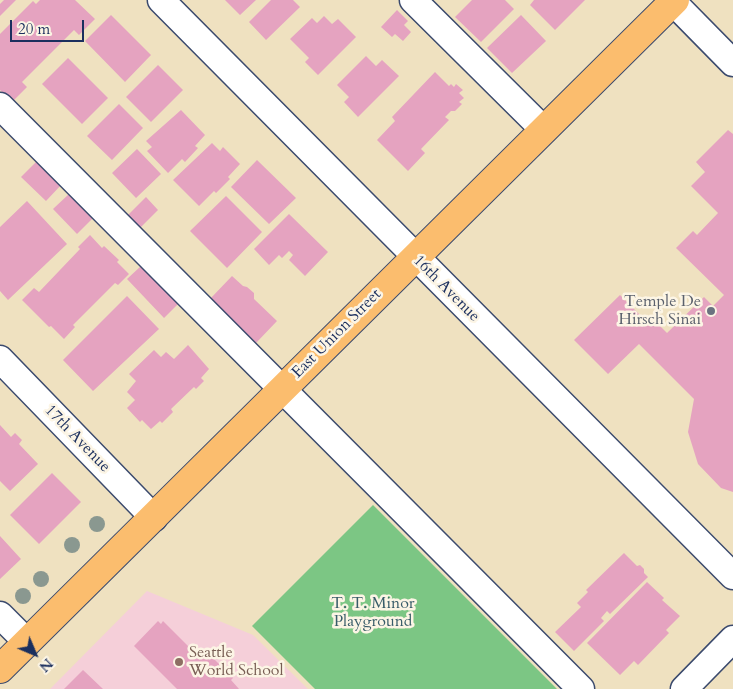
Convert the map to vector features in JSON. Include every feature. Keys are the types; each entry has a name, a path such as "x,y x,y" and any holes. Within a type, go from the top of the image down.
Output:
{"main road":[{"name":"East Union Street","path":"0,669 673,1"}],"street":[{"name":"16th Avenue","path":"160,0 733,576"},
{"path":"413,0 544,130"},
{"path":"673,1 733,63"},
{"path":"0,106 581,689"},
{"name":"17th Avenue","path":"0,360 154,518"},
{"path":"0,615 28,642"},
{"path":"684,689 733,639"}],"shaded area":[{"name":"Seattle World School","path":"147,591 253,635 308,689 50,689"}],"green space":[{"name":"T. T. Minor Playground","path":"373,505 557,689 315,689 252,626"}],"building":[{"path":"4,0 16,0 0,16 0,4"},
{"path":"40,0 75,0 95,19 79,35 74,30 22,82 27,87 12,102 0,90 0,34 33,1 36,4"},
{"path":"225,0 256,0 240,15"},
{"path":"271,0 293,0 300,7 266,40 249,22"},
{"path":"472,0 505,0 514,9 481,42 455,17"},
{"path":"534,0 585,0 555,30 530,5"},
{"path":"397,10 408,21 404,25 411,32 403,41 395,34 392,37 381,27"},
{"path":"111,15 151,55 125,82 85,41"},
{"path":"521,15 546,41 512,73 487,48"},
{"path":"324,16 332,24 338,19 356,37 318,75 305,62 309,58 290,39 312,18 317,23"},
{"path":"366,56 376,66 382,60 399,76 358,117 344,102 349,97 337,85"},
{"path":"68,58 108,98 82,124 42,84"},
{"path":"158,65 183,90 151,122 126,97"},
{"path":"435,72 449,86 451,84 454,87 456,84 463,90 459,93 464,98 459,102 462,104 455,111 451,111 445,117 449,120 421,149 425,153 408,171 377,140 395,121 392,117"},
{"path":"119,104 143,128 112,160 87,136"},
{"path":"181,110 205,135 195,146 198,148 185,162 182,159 168,173 147,151 152,147 146,141"},
{"name":"Temple De Hirsch Sinai","path":"728,130 733,134 733,492 721,488 698,464 688,432 694,399 639,344 608,374 574,340 620,295 646,321 650,316 667,333 704,297 713,306 724,295 676,248 693,231 697,235 718,213 691,186 705,172 696,162"},
{"path":"212,143 220,151 223,147 240,164 228,177 230,179 199,206 173,180"},
{"path":"137,149 161,174 136,198 112,173"},
{"path":"38,160 62,184 46,201 21,177"},
{"path":"257,160 296,198 269,224 231,187"},
{"path":"70,193 94,217 77,234 53,209"},
{"path":"226,196 262,232 227,268 190,231"},
{"path":"146,197 158,210 140,228 127,216"},
{"path":"27,201 67,244 8,300 0,291 0,227"},
{"path":"289,214 328,252 305,276 289,260 293,255 289,251 282,258 279,255 269,265 254,249"},
{"path":"90,235 102,248 104,246 119,260 117,262 129,274 118,285 115,283 73,325 75,327 64,339 22,300 34,288 39,292 80,249 78,247"},
{"path":"141,266 178,304 164,318 127,279"},
{"path":"232,276 254,293 254,299 277,321 256,343 210,299"},
{"path":"127,296 159,329 93,391 63,360"},
{"path":"188,345 209,369 201,378 204,381 196,389 194,387 171,409 173,412 162,423 160,421 151,429 142,420 140,422 127,408 135,400 127,392 136,381 129,374 154,350 161,357 166,352 174,359"},
{"path":"0,425 11,437 15,433 22,440 19,444 38,464 10,491 0,481"},
{"path":"52,473 81,502 39,544 10,515"},
{"path":"0,536 21,559 0,579"},
{"path":"624,553 637,566 640,565 644,569 644,573 648,577 610,614 607,611 601,618 604,621 574,651 555,632 581,607 577,603 588,592 586,590"},
{"path":"647,582 664,598 662,600 680,616 666,630 669,633 638,665 634,661 620,675 587,643"},
{"path":"158,621 161,624 163,621 192,650 196,646 204,653 206,651 233,678 231,680 239,689 177,689 134,646"},
{"path":"83,670 103,689 64,689"}],"place":[{"name":"Temple De Hirsch Sinai","path":"711,311"},
{"name":"Seattle World School","path":"179,662"}]}
